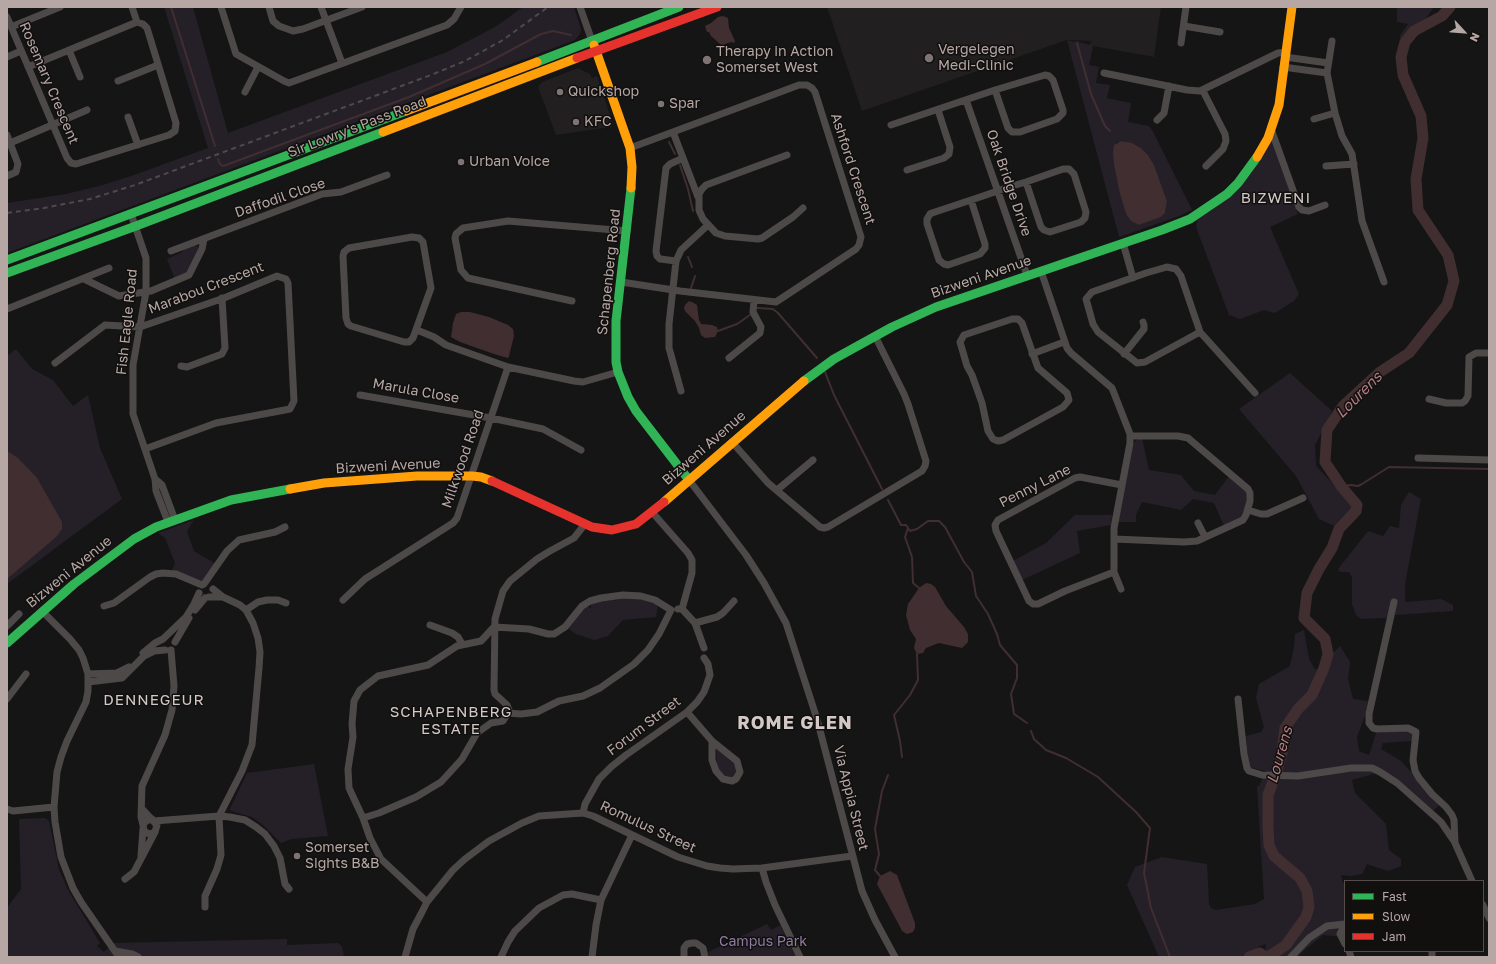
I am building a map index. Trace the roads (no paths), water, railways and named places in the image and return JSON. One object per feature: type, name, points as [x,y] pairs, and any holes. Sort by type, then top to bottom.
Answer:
[{"type":"street","points":[[12,27],[60,7]]},
{"type":"street","points":[[132,7],[137,22]]},
{"type":"street","points":[[221,7],[235,52],[258,67],[289,83],[450,23],[461,7]]},
{"type":"street","points":[[269,7],[273,21],[279,26],[293,31],[302,30],[362,7]]},
{"type":"street","points":[[321,7],[342,63]]},
{"type":"street","points":[[580,7],[592,41]]},
{"type":"street","name":"Sir Lowry's Pass Road","points":[[7,260],[679,7]]},
{"type":"street","name":"Sir Lowry's Pass Road","points":[[7,273],[136,226],[717,7]]},
{"type":"street","points":[[1181,43],[1186,7]]},
{"type":"street","name":"Bizweni Avenue","points":[[7,643],[74,584],[134,539],[172,521],[231,500],[324,484],[417,476],[472,476],[481,477],[499,483],[585,524],[612,530],[636,524],[652,512],[812,374],[824,365],[875,336],[916,315],[936,307],[1190,219],[1216,203],[1246,174],[1261,152],[1271,129],[1278,105],[1292,7]]},
{"type":"street","name":"Rosemary Crescent","points":[[7,17],[67,158],[71,163],[78,164],[138,145]]},
{"type":"street","points":[[28,67],[137,22],[143,24],[147,28],[176,123],[176,128],[172,134],[138,145],[128,117]]},
{"type":"street","points":[[1184,26],[1220,32]]},
{"type":"street","name":"Schapenberg Road","points":[[592,41],[630,148],[633,177],[615,333],[616,362],[618,372],[628,397],[636,411],[689,480]]},
{"type":"street","points":[[1332,41],[1327,73],[1334,113],[1342,136],[1350,150],[1354,164],[1362,221],[1384,282]]},
{"type":"street","points":[[69,50],[80,77]]},
{"type":"street","points":[[7,57],[22,51]]},
{"type":"street","points":[[1104,73],[1197,92],[1203,91],[1278,53],[1328,63]]},
{"type":"street","points":[[118,81],[158,65]]},
{"type":"street","points":[[245,92],[258,67]]},
{"type":"street","points":[[1283,67],[1327,73]]},
{"type":"street","points":[[891,125],[995,90],[1042,75],[1047,75],[1053,80],[1063,113],[1057,119],[1020,132],[1015,132],[1008,128],[995,90]]},
{"type":"street","name":"Ashford Crescent","points":[[620,282],[772,303],[781,300],[856,249],[860,241],[860,232],[815,92],[807,85],[799,85],[630,148]]},
{"type":"street","points":[[1157,120],[1164,113],[1169,86]]},
{"type":"street","points":[[1203,91],[1225,134],[1226,141],[1223,149],[1206,166]]},
{"type":"street","name":"Oak Bridge Drive","points":[[966,100],[1027,275]]},
{"type":"street","points":[[10,143],[87,110]]},
{"type":"street","points":[[907,170],[944,158],[949,154],[950,147],[938,110]]},
{"type":"street","points":[[1314,119],[1334,113]]},
{"type":"street","points":[[1271,129],[1299,208],[1309,211],[1326,205]]},
{"type":"street","points":[[673,132],[698,197],[701,215],[708,225],[719,235],[758,239],[762,238],[793,218],[803,208]]},
{"type":"street","points":[[7,135],[18,164],[16,172],[7,176]]},
{"type":"street","points":[[698,197],[700,191],[706,185],[787,155]]},
{"type":"street","points":[[676,261],[660,258],[657,256],[656,251],[666,168],[670,164],[683,158]]},
{"type":"street","points":[[1326,166],[1354,164]]},
{"type":"street","points":[[971,200],[985,248],[980,254],[944,264],[938,258],[927,224],[928,218],[932,213],[1063,169],[1071,170],[1074,174],[1086,212],[1085,218],[1081,222],[1052,231],[1048,232],[1044,230],[1041,227],[1026,182]]},
{"type":"street","name":"Daffodil Close","points":[[171,252],[322,194],[341,192],[387,175]]},
{"type":"street","name":"Fish Eagle Road","points":[[131,214],[146,256],[146,292],[133,365],[133,417],[155,479],[162,486],[172,521]]},
{"type":"street","points":[[572,301],[468,278],[464,275],[462,270],[456,234],[463,228],[508,221],[627,231]]},
{"type":"street","points":[[681,391],[669,348],[669,324],[676,261],[681,250],[708,225]]},
{"type":"street","points":[[417,237],[421,240],[425,247],[431,288],[417,330],[413,338],[407,343],[355,328],[348,324],[346,318],[343,256],[347,250],[354,247],[417,237]]},
{"type":"street","points":[[84,279],[119,296],[146,292],[189,275],[202,249],[204,239]]},
{"type":"street","points":[[1123,243],[1133,278]]},
{"type":"street","points":[[1200,332],[1143,363],[1135,362],[1098,332],[1093,324],[1086,299],[1092,292],[1164,268],[1170,267],[1178,271],[1200,332],[1255,393]]},
{"type":"street","points":[[7,309],[109,268]]},
{"type":"street","points":[[1041,271],[1064,342],[1071,354],[1112,388],[1130,436],[1115,522],[1114,572],[1121,589]]},
{"type":"street","name":"Marabou Crescent","points":[[140,327],[222,298],[277,276],[284,277],[287,281],[294,401],[292,407],[287,411],[216,423],[145,449]]},
{"type":"street","points":[[180,366],[187,367],[222,354],[225,348],[222,298]]},
{"type":"street","points":[[729,358],[760,333],[761,327],[753,312],[754,300]]},
{"type":"street","points":[[1016,319],[1022,323],[1032,354],[1039,370],[1067,393],[1069,397],[1068,403],[1003,440],[994,440],[988,431],[982,403],[972,375],[967,366],[960,345],[960,340],[964,335],[1016,319]]},
{"type":"street","points":[[1124,354],[1144,329],[1143,322]]},
{"type":"street","points":[[55,363],[105,325],[140,327]]},
{"type":"street","points":[[417,330],[434,337],[446,345],[508,367],[577,382],[618,372]]},
{"type":"street","points":[[732,442],[777,490],[820,526],[826,528],[923,469],[926,464],[925,458],[904,394],[875,336]]},
{"type":"street","points":[[1032,354],[1064,342]]},
{"type":"street","points":[[1429,399],[1446,403],[1462,403],[1465,401],[1468,396],[1469,357],[1476,353],[1489,353]]},
{"type":"street","name":"Milkwood Road","points":[[342,600],[365,579],[455,520],[459,514],[508,367]]},
{"type":"street","name":"Marula Close","points":[[360,395],[491,418],[543,429],[581,450]]},
{"type":"street","points":[[1114,539],[1184,542],[1197,541],[1242,520],[1248,510],[1250,497],[1248,488],[1188,438],[1178,436],[1130,436]]},
{"type":"street","points":[[1418,458],[1489,460]]},
{"type":"street","points":[[777,490],[813,460]]},
{"type":"street","name":"Penny Lane","points":[[1114,572],[1065,591],[1038,604],[1033,604],[1029,601],[995,525],[998,520],[1075,478],[1080,477],[1122,485]]},
{"type":"street","name":"Via Appia Street","points":[[689,480],[746,555],[774,600],[786,623],[817,719],[862,891],[895,957]]},
{"type":"street","points":[[1248,510],[1261,514],[1267,514],[1303,498]]},
{"type":"street","points":[[652,512],[688,552],[692,560],[692,573],[682,609]]},
{"type":"street","points":[[1198,523],[1205,538]]},
{"type":"street","points":[[363,818],[409,800],[428,791],[441,782],[462,759],[477,733],[491,723],[503,720],[509,710],[507,704],[495,694],[494,690],[494,627],[498,603],[503,591],[510,581],[550,551],[574,538],[585,524]]},
{"type":"street","points":[[141,858],[143,827],[141,817],[142,786],[165,736],[172,710],[174,686],[168,650],[161,644],[186,617],[227,551],[238,540],[274,532],[286,527]]},
{"type":"street","points":[[104,606],[114,602],[150,577],[163,572],[176,574],[240,605],[246,610],[253,623],[258,638],[260,652],[252,745],[242,771],[219,816],[221,855],[217,869],[205,896],[205,907]]},
{"type":"street","points":[[88,682],[121,675],[144,656],[154,651],[168,650],[175,647],[175,642],[194,610],[212,594],[204,588]]},
{"type":"street","points":[[204,588],[201,596],[207,598],[223,597]]},
{"type":"street","points":[[494,627],[529,629],[554,634],[565,627],[579,609],[590,601],[623,595],[641,596],[655,600],[672,610],[682,609]]},
{"type":"street","points":[[246,610],[258,602],[267,600],[278,600],[286,603]]},
{"type":"street","points":[[695,623],[717,617],[724,613],[734,601]]},
{"type":"street","points":[[1394,602],[1369,714],[1369,723],[1373,728],[1377,729],[1408,728],[1416,732],[1413,760],[1415,771],[1432,794],[1450,811],[1454,820],[1456,843]]},
{"type":"street","points":[[682,609],[695,623],[704,648]]},
{"type":"street","points":[[508,713],[530,714],[559,701],[583,696],[600,688],[634,664],[648,650],[659,634],[672,610]]},
{"type":"street","points":[[42,612],[70,639],[79,650],[88,674],[86,702],[60,757],[57,772],[54,807],[61,857],[73,888],[117,954],[132,954],[138,957]]},
{"type":"street","points":[[7,626],[19,614]]},
{"type":"street","points":[[430,625],[452,633],[458,637],[462,644]]},
{"type":"street","points":[[427,902],[381,859],[354,801],[349,788],[348,779],[352,737],[352,708],[355,697],[364,687],[378,676],[428,665],[457,646],[462,644],[475,644],[481,641],[494,627]]},
{"type":"street","points":[[121,675],[155,643],[171,637],[175,642]]},
{"type":"street","name":"Forum Street","points":[[583,813],[585,804],[599,779],[607,771],[626,755],[687,712],[697,702],[704,692],[708,682],[710,670],[704,658]]},
{"type":"street","points":[[7,699],[26,674]]},
{"type":"street","points":[[88,674],[106,677]]},
{"type":"street","points":[[1238,699],[1247,768],[1256,774],[1284,776],[1310,775],[1351,768],[1372,768],[1397,783],[1441,822],[1456,843],[1472,880]]},
{"type":"street","points":[[687,712],[712,742],[737,761],[740,772],[736,779],[732,781],[723,779],[716,772],[712,760],[712,742]]},
{"type":"street","points":[[9,812],[54,807]]},
{"type":"street","points":[[125,879],[134,872],[156,831],[157,825],[142,809]]},
{"type":"street","name":"Romulus Street","points":[[405,957],[413,929],[427,902],[452,870],[465,859],[505,832],[522,822],[539,816],[583,813],[593,816],[678,857],[708,866],[733,869],[762,868],[852,856]]},
{"type":"street","points":[[143,827],[146,820],[230,816],[245,820],[265,834],[274,846],[280,858],[285,884],[289,889]]},
{"type":"street","points":[[143,827],[147,833],[152,834],[171,820]]},
{"type":"street","points":[[592,957],[601,900],[632,835]]},
{"type":"street","points":[[762,868],[775,905],[800,957]]},
{"type":"street","points":[[501,957],[515,931],[542,905],[563,895],[572,894],[601,900]]},
{"type":"street","points":[[1484,907],[1489,919]]},
{"type":"street","points":[[1291,957],[1309,938],[1327,926],[1344,924]]},
{"type":"street","points":[[1344,926],[1340,934],[1344,942]]},
{"type":"street","points":[[684,957],[684,948],[687,944],[696,943],[703,948],[705,957]]},
{"type":"waterway","points":[[171,7],[215,146]]},
{"type":"waterway","name":"Lourens","points":[[1268,957],[1286,945],[1306,917],[1309,907],[1307,891],[1300,878],[1274,856],[1269,845],[1268,826],[1268,795],[1282,753],[1285,728],[1298,709],[1312,695],[1324,668],[1328,654],[1325,639],[1304,618],[1307,593],[1332,548],[1339,529],[1356,511],[1357,505],[1341,486],[1325,462],[1327,430],[1343,406],[1380,372],[1409,353],[1447,305],[1454,281],[1448,255],[1418,210],[1416,179],[1423,138],[1421,116],[1403,75],[1401,57],[1405,42],[1414,31],[1442,16],[1450,7]]},
{"type":"waterway","points":[[218,159],[220,164],[223,166],[409,97],[485,64],[541,34],[553,31],[571,35]]},
{"type":"waterway","points":[[1077,43],[1091,94],[1105,126],[1110,131]]},
{"type":"waterway","points":[[669,142],[675,154]]},
{"type":"waterway","points":[[680,165],[693,211]]},
{"type":"waterway","points":[[688,257],[692,267]]},
{"type":"waterway","points":[[691,288],[695,276]]},
{"type":"waterway","points":[[757,308],[773,309],[778,313],[817,358]]},
{"type":"waterway","points":[[718,331],[737,324],[750,315]]},
{"type":"waterway","points":[[825,372],[834,395],[882,489]]},
{"type":"waterway","points":[[1341,486],[1358,486],[1389,467],[1489,469]]},
{"type":"waterway","points":[[888,500],[901,525],[906,525],[910,531],[917,529],[928,521],[939,521],[945,527],[964,562],[972,572],[976,596],[988,614],[1000,645],[1017,665],[1017,678],[1011,694],[1014,714],[1027,723]]},
{"type":"waterway","points":[[908,528],[905,537],[912,557],[913,583],[919,588]]},
{"type":"waterway","points":[[902,757],[894,715],[910,695],[918,680],[917,654]]},
{"type":"waterway","points":[[1031,731],[1034,739],[1046,750],[1066,758],[1098,777],[1136,812],[1150,828],[1144,873],[1151,908],[1170,957]]},
{"type":"waterway","points":[[880,876],[875,870],[879,854],[875,829],[882,791],[888,775]]},
{"type":"waterway","name":"Lourens","points":[[1249,957],[1260,953],[1265,957]]},
{"type":"railway","points":[[7,213],[44,208],[90,199],[135,185],[431,75],[465,61],[503,40],[548,7]]},
{"type":"place","name":"Vergelegen Medi-Clinic","points":[[929,58]]},
{"type":"place","name":"Therapy in Action Somerset West","points":[[707,60]]},
{"type":"place","name":"Quickshop","points":[[560,92]]},
{"type":"place","name":"Spar","points":[[661,104]]},
{"type":"place","name":"KFC","points":[[576,122]]},
{"type":"place","name":"Urban Voice","points":[[461,162]]},
{"type":"place","name":"Somerset Sights B&B","points":[[297,856]]},
{"type":"district","name":"BIZWENI","points":[[1276,198]]},
{"type":"district","name":"DENNEGEUR","points":[[154,700]]},
{"type":"district","name":"SCHAPENBERG ESTATE","points":[[451,720]]},
{"type":"district","name":"ROME GLEN","points":[[795,723]]},
{"type":"park label","name":"Campus Park","points":[[763,942]]}]
